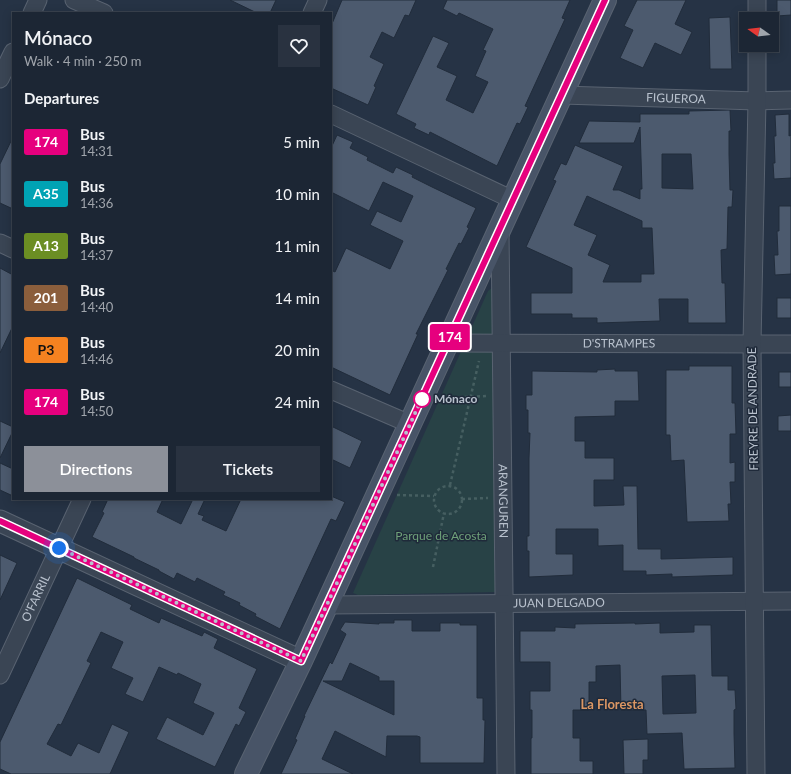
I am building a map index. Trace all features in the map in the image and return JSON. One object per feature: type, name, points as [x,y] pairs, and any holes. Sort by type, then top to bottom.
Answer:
[{"type":"main road","points":[[246,774],[327,605],[605,0]]},
{"type":"street","points":[[32,12],[38,0]]},
{"type":"street","points":[[74,0],[102,12]]},
{"type":"street","points":[[312,12],[318,0]]},
{"type":"street","points":[[757,0],[757,12]]},
{"type":"street","name":"FREYRE DE ANDRADE","points":[[756,774],[756,601],[752,344],[758,101],[757,52]]},
{"type":"street","points":[[0,79],[12,54]]},
{"type":"street","name":"FIGUEROA","points":[[562,95],[758,101],[791,100]]},
{"type":"street","points":[[332,114],[513,200]]},
{"type":"street","name":"ARANGUREN","points":[[500,228],[506,774]]},
{"type":"street","points":[[0,243],[12,249]]},
{"type":"street","name":"D'STRAMPES","points":[[447,343],[791,344]]},
{"type":"street","points":[[332,390],[410,424]]},
{"type":"street","name":"O'FARRIL","points":[[0,675],[82,500]]},
{"type":"street","points":[[0,521],[301,661]]},
{"type":"street","name":"JUAN DELGADO","points":[[327,605],[791,601]]},
{"type":"path","points":[[450,485],[479,361]]},
{"type":"path","points":[[440,398],[491,396]]},
{"type":"path","points":[[450,485],[459,490],[462,499],[461,505],[457,511],[451,514],[444,513],[437,509],[434,496],[440,488],[450,485]]},
{"type":"path","points":[[397,495],[434,496]]},
{"type":"path","points":[[462,499],[492,498]]},
{"type":"path","points":[[434,567],[444,513]]},
{"type":"green space","name":"Parque de Acosta","points":[[492,288],[495,289],[496,592],[358,595],[353,593],[488,291]]},
{"type":"building","points":[[230,0],[276,0],[270,12],[255,12]]},
{"type":"building","points":[[342,0],[416,0],[409,16],[405,15],[394,38],[382,32],[370,57],[384,64],[374,86],[376,87],[368,105],[332,88],[332,24]]},
{"type":"building","points":[[447,0],[570,0],[562,18],[565,19],[525,106],[528,107],[520,124],[517,123],[497,166],[430,132],[429,135],[414,128],[416,124],[396,114],[433,36],[449,43],[437,67],[457,76],[446,100],[473,113],[488,82],[475,76],[486,51],[483,50],[493,29],[459,13],[457,16],[443,9]]},
{"type":"building","points":[[637,0],[686,0],[675,24],[692,32],[681,55],[655,43],[643,68],[620,58],[633,30],[624,26]]},
{"type":"building","points":[[777,0],[791,0],[791,15],[779,16],[779,12],[777,12]]},
{"type":"building","points":[[730,17],[732,69],[710,69],[709,18]]},
{"type":"building","points":[[730,110],[731,131],[729,131],[729,154],[730,190],[733,190],[732,207],[728,207],[727,249],[721,250],[722,283],[725,283],[726,323],[688,323],[688,299],[659,299],[660,321],[597,323],[597,318],[572,318],[572,314],[531,314],[531,293],[572,293],[572,268],[526,247],[556,181],[553,180],[561,163],[566,165],[575,145],[623,166],[613,190],[619,190],[640,199],[640,189],[642,189],[640,127],[634,143],[579,143],[589,121],[640,122],[640,114],[689,114],[689,111]],"holes":[[[662,154],[691,154],[693,189],[662,188]],[[587,196],[642,221],[642,228],[652,228],[654,274],[641,274],[641,282],[603,282],[610,265],[588,255],[597,235],[574,225]]]},
{"type":"building","points":[[789,114],[789,136],[791,135],[791,178],[774,179],[774,136],[776,136],[775,115]]},
{"type":"building","points":[[337,135],[353,142],[350,148],[368,157],[367,160],[393,173],[396,167],[413,175],[412,177],[476,208],[467,227],[469,228],[461,244],[459,243],[446,269],[448,270],[416,334],[418,334],[390,395],[332,367],[332,270],[335,272],[346,248],[390,269],[403,241],[370,225],[377,211],[401,222],[413,196],[383,182],[369,211],[332,192],[332,146]]},
{"type":"building","points":[[12,139],[12,209],[0,203],[0,164]]},
{"type":"building","points":[[779,206],[791,206],[791,274],[775,275],[774,255],[778,255],[777,231],[779,231]]},
{"type":"building","points":[[0,268],[12,274],[12,328],[0,353]]},
{"type":"building","points":[[777,298],[791,298],[791,318],[777,318]]},
{"type":"building","points":[[689,366],[732,366],[732,403],[735,403],[736,434],[730,434],[730,463],[735,462],[735,482],[730,482],[731,504],[728,504],[729,521],[687,522],[684,460],[671,461],[670,435],[666,435],[666,370],[689,370]]},
{"type":"building","points":[[615,369],[615,371],[638,371],[639,401],[615,401],[615,416],[575,417],[575,441],[585,441],[585,458],[614,458],[614,480],[594,480],[594,506],[624,505],[623,486],[637,486],[638,549],[661,549],[661,559],[733,557],[733,575],[672,577],[672,574],[646,575],[646,571],[623,571],[623,545],[598,546],[598,529],[556,529],[556,554],[573,554],[573,575],[529,577],[529,551],[527,551],[527,536],[529,536],[530,433],[528,433],[528,410],[526,410],[526,395],[532,395],[532,371],[597,372],[597,370]]},
{"type":"building","points":[[779,372],[791,372],[791,387],[779,387]]},
{"type":"building","points":[[791,415],[791,431],[778,431],[778,416]]},
{"type":"building","points":[[0,421],[12,427],[12,433],[0,458]]},
{"type":"building","points":[[332,426],[362,441],[350,468],[332,459]]},
{"type":"building","points":[[0,463],[12,469],[12,496],[0,490]]},
{"type":"building","points":[[332,496],[345,502],[336,521],[331,519],[280,629],[255,616],[256,614],[239,605],[240,603],[223,595],[225,592],[197,578],[195,582],[177,573],[174,579],[134,557],[92,537],[104,513],[102,512],[108,500],[163,500],[157,512],[181,524],[193,500],[205,500],[198,514],[204,516],[202,520],[226,531],[241,500],[332,500]]},
{"type":"building","points":[[0,555],[17,563],[0,600]]},
{"type":"building","points":[[77,578],[132,605],[130,609],[159,623],[161,618],[202,636],[204,632],[218,639],[214,648],[257,669],[239,708],[246,712],[239,726],[236,724],[215,767],[156,739],[167,717],[203,735],[214,713],[193,703],[201,684],[178,673],[177,675],[159,667],[143,702],[125,694],[133,678],[111,668],[123,642],[101,632],[87,661],[91,663],[61,725],[58,724],[47,744],[71,756],[78,743],[99,753],[112,724],[129,732],[110,774],[11,774],[0,769],[0,742]]},
{"type":"building","points":[[394,620],[412,620],[412,631],[440,631],[440,623],[477,625],[477,698],[483,698],[483,720],[485,720],[484,763],[420,763],[420,737],[417,736],[387,736],[386,757],[335,731],[322,759],[353,774],[281,774],[297,740],[295,739],[304,716],[330,662],[332,664],[346,634],[340,630],[345,622],[379,624],[394,623]],"holes":[[[350,663],[379,677],[379,681],[394,681],[394,715],[323,681],[342,681]]]},
{"type":"building","points":[[660,623],[660,633],[694,632],[694,625],[711,625],[712,676],[728,676],[728,690],[735,690],[735,768],[684,769],[682,733],[647,734],[646,710],[621,710],[620,665],[596,666],[596,682],[589,682],[589,710],[573,710],[573,738],[580,738],[580,761],[593,761],[593,774],[531,774],[532,710],[530,710],[530,691],[550,691],[550,662],[520,662],[520,631],[555,631],[555,627],[575,628],[575,624]],"holes":[[[695,675],[696,713],[663,714],[662,676]]]},
{"type":"building","points":[[648,739],[648,760],[643,760],[643,774],[624,774],[623,740]]},
{"type":"bus line","name":"174","points":[[0,521],[301,661],[605,0]]},
{"type":"place","name":"Mónaco","points":[[422,399]]},
{"type":"district","name":"La Floresta","points":[[612,704]]},
{"type":"route","points":[[59,548],[301,661],[423,396],[422,399]]}]
